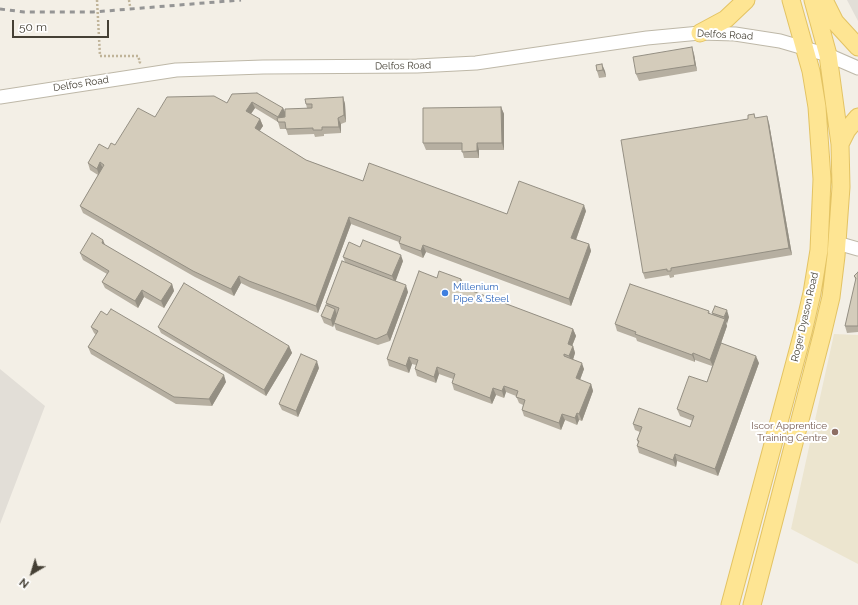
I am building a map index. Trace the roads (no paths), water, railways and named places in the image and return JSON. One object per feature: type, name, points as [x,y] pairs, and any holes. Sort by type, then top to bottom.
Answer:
[{"type":"main road","points":[[700,33],[726,19],[746,0]]},
{"type":"main road","name":"Roger Dyason Road","points":[[730,605],[803,332],[812,293],[819,250],[822,179],[814,87],[805,48],[791,0]]},
{"type":"main road","name":"Roger Dyason Road","points":[[752,605],[831,297],[837,243],[840,187],[840,144],[828,55],[813,0]]},
{"type":"main road","points":[[824,0],[835,22],[858,47]]},
{"type":"main road","points":[[840,144],[847,130],[858,117]]},
{"type":"street","name":"Delfos Road","points":[[0,97],[169,71],[202,68],[416,66],[476,63],[647,38],[700,33],[750,36],[805,48],[828,55],[858,68]]},
{"type":"street","points":[[837,243],[858,249]]},
{"type":"railway","points":[[0,9],[24,12],[93,12],[241,0]]},
{"type":"place","name":"Millenium Pipe & Steel","points":[[445,293]]},
{"type":"place","name":"Iscor Apprentice Training Centre","points":[[835,432]]}]
